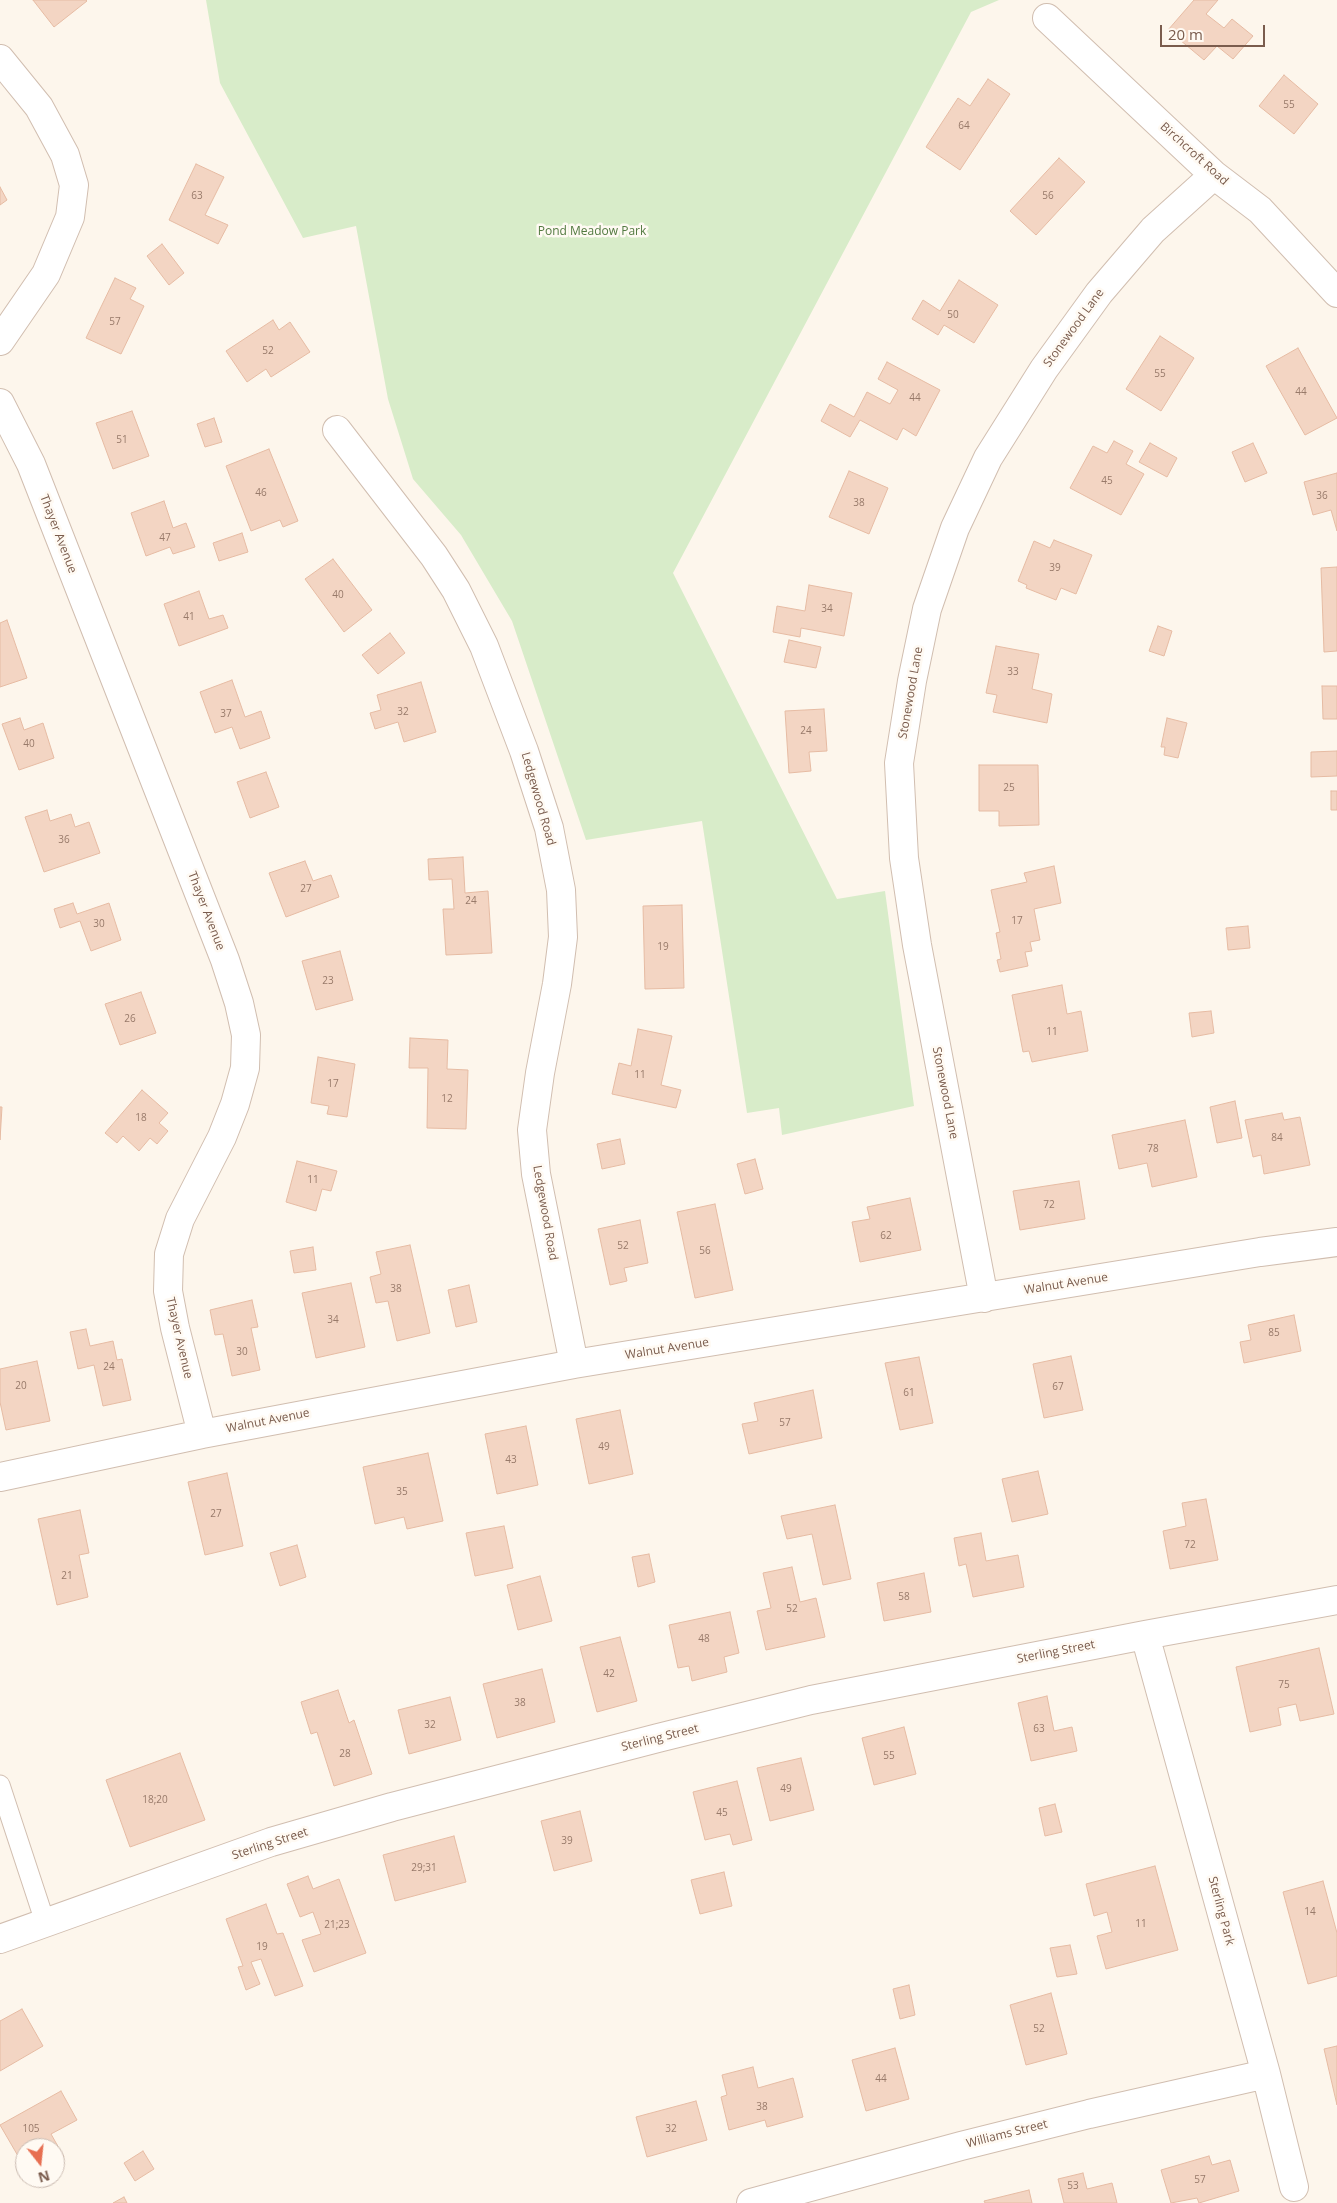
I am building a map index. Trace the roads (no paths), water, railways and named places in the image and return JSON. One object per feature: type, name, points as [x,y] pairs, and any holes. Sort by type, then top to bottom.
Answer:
[{"type":"street","name":"Birchcroft Road","points":[[1047,18],[1214,175],[1260,210],[1337,293]]},
{"type":"street","points":[[0,59],[39,108],[65,155],[74,185],[70,217],[46,274],[0,341]]},
{"type":"street","name":"Stonewood Lane","points":[[984,1298],[917,945],[904,858],[899,763],[912,680],[928,609],[952,537],[988,458],[1044,369],[1099,293],[1153,230],[1214,175]]},
{"type":"street","name":"Thayer Avenue","points":[[0,403],[31,464],[225,960],[239,1003],[246,1035],[245,1068],[235,1104],[222,1137],[180,1218],[169,1254],[168,1291],[174,1328],[202,1434]]},
{"type":"street","name":"Ledgewood Road","points":[[337,430],[434,556],[456,590],[484,646],[524,751],[549,828],[561,890],[563,938],[532,1130],[536,1174],[574,1364]]},
{"type":"street","name":"Walnut Avenue","points":[[0,1477],[202,1434],[574,1364],[1251,1254],[1337,1242]]},
{"type":"street","name":"Sterling Street","points":[[0,1938],[271,1842],[392,1807],[621,1748],[811,1700],[1337,1600]]},
{"type":"street","name":"Sterling Park","points":[[1145,1635],[1266,2074],[1294,2187]]},
{"type":"street","name":"Williams Street","points":[[750,2203],[979,2141],[1266,2074]]},
{"type":"lane","points":[[0,1785],[45,1922]]},
{"type":"park label","name":"Pond Meadow Park","points":[[592,232]]}]
